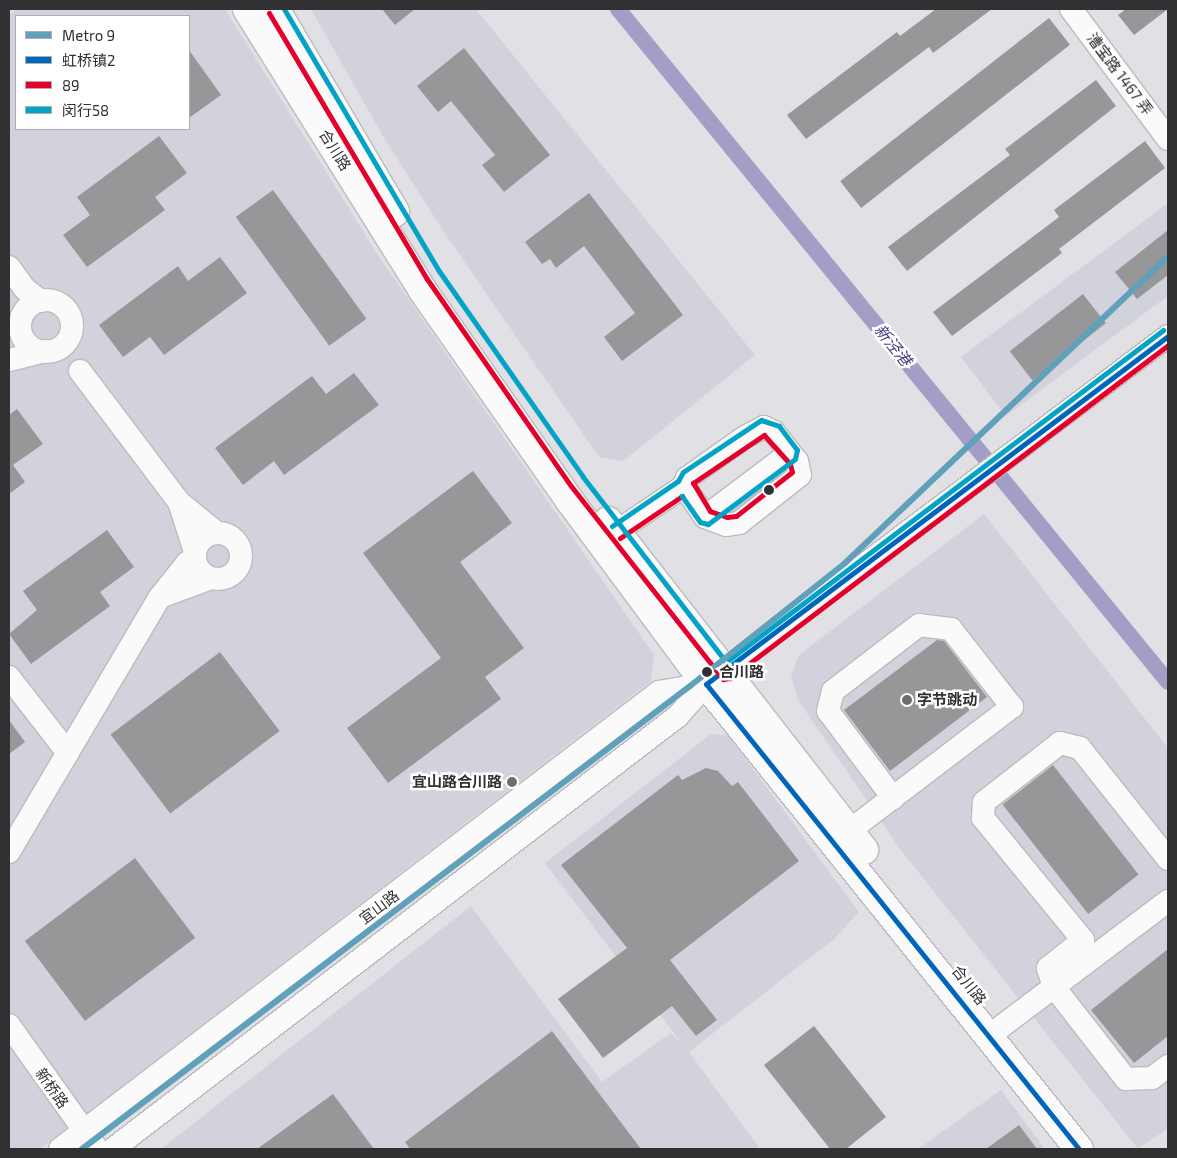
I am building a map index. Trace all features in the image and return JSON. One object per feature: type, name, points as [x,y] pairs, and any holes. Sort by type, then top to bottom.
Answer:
[{"type":"main road","name":"合川路","points":[[247,9],[423,291],[570,501],[715,678],[1084,1143]]},
{"type":"main road","name":"合川路","points":[[275,9],[433,275],[616,532],[715,678],[849,832],[1002,1026],[1084,1143]]},
{"type":"street","name":"漕宝路 1467 弄","points":[[1071,9],[1168,139]]},
{"type":"street","points":[[9,266],[25,288],[41,301],[65,308],[72,324],[69,337],[61,346],[9,360]]},
{"type":"street","points":[[9,284],[17,327],[30,346],[48,351],[80,371]]},
{"type":"street","points":[[17,327],[41,301]]},
{"type":"street","name":"宜山路","points":[[113,1149],[678,716],[715,678],[1168,336]]},
{"type":"street","points":[[69,337],[80,371],[179,502],[217,533],[236,542],[241,556],[231,576],[211,578],[160,597]]},
{"type":"street","points":[[616,532],[684,486],[687,478],[764,427],[774,432],[790,453],[705,517],[684,486]]},
{"type":"street","points":[[179,502],[202,573],[211,578]]},
{"type":"street","points":[[9,852],[160,597],[195,555],[203,538],[217,533]]},
{"type":"street","points":[[849,832],[1012,707],[951,629],[919,625],[833,690],[828,711],[893,798]]},
{"type":"street","points":[[9,677],[68,753]]},
{"type":"street","name":"宜山路","points":[[60,1149],[659,692],[715,678]]},
{"type":"street","points":[[1168,859],[1080,748],[1060,744],[984,802],[983,818],[1083,940],[1048,968],[1054,987],[1126,1079],[1152,1078],[1168,1066]]},
{"type":"street","points":[[1002,1026],[1168,901]]},
{"type":"street","name":"新桥路","points":[[9,1025],[83,1131],[98,1149]]},
{"type":"shaded area","points":[[17,9],[225,9],[376,252],[654,655],[651,681],[40,1149],[9,1149],[9,15]]},
{"type":"shaded area","points":[[311,9],[476,9],[755,355],[623,461],[599,457],[444,232],[384,138]]},
{"type":"shaded area","points":[[1168,203],[1168,296],[1006,416],[961,357]]},
{"type":"shaded area","points":[[984,514],[1168,748],[1168,1128],[1138,1149],[900,849],[798,700],[791,676],[799,655]]},
{"type":"shaded area","points":[[711,734],[728,735],[859,912],[834,939],[689,1052],[760,1149],[161,1149],[471,906],[602,1082],[671,1033],[683,1045],[545,863]]},
{"type":"shaded area","points":[[1001,1090],[1045,1149],[918,1149]]},
{"type":"building","points":[[382,9],[415,9],[395,25]]},
{"type":"building","points":[[936,9],[992,9],[933,53],[929,47],[806,139],[787,115],[897,32],[900,36]]},
{"type":"building","points":[[1126,9],[1168,9],[1134,35],[1118,15]]},
{"type":"building","points":[[1049,18],[1070,45],[861,208],[840,181]]},
{"type":"building","points":[[464,48],[550,155],[504,192],[482,165],[495,155],[451,101],[438,112],[417,86]]},
{"type":"building","points":[[190,51],[221,95],[190,117]]},
{"type":"building","points":[[1096,80],[1116,106],[907,271],[888,247],[1010,155],[1005,149]]},
{"type":"building","points":[[159,136],[187,173],[155,197],[165,210],[87,267],[63,235],[90,215],[77,197]]},
{"type":"building","points":[[1145,141],[1165,168],[1059,249],[1062,253],[952,336],[933,312],[1059,217],[1054,210]]},
{"type":"building","points":[[273,190],[366,319],[329,346],[236,217]]},
{"type":"building","points":[[589,193],[683,315],[622,361],[604,337],[635,313],[584,246],[556,268],[550,259],[542,264],[525,242]]},
{"type":"building","points":[[1168,230],[1168,275],[1137,299],[1115,272]]},
{"type":"building","points":[[220,257],[247,293],[164,355],[150,337],[123,357],[99,325],[178,266],[188,281]]},
{"type":"building","points":[[1083,294],[1106,323],[1032,380],[1010,351]]},
{"type":"building","points":[[354,373],[379,405],[284,475],[274,461],[243,485],[215,448],[312,376],[326,394]]},
{"type":"building","points":[[17,409],[43,444],[13,465],[25,482],[9,494],[9,415]]},
{"type":"building","points":[[473,471],[512,523],[460,562],[524,648],[485,677],[501,699],[388,783],[347,728],[441,658],[363,553]]},
{"type":"building","points":[[107,530],[134,567],[100,592],[110,606],[31,664],[9,634],[37,610],[23,591]]},
{"type":"building","points":[[937,640],[944,641],[987,697],[890,771],[844,710]]},
{"type":"building","points":[[220,652],[280,731],[170,814],[111,734]]},
{"type":"building","points":[[9,720],[25,742],[9,754]]},
{"type":"building","points":[[1053,765],[1139,875],[1088,914],[1003,804]]},
{"type":"building","points":[[706,768],[718,771],[732,786],[738,782],[799,861],[670,960],[717,1020],[696,1036],[672,1006],[603,1058],[558,999],[627,948],[561,865],[678,775],[682,780]]},
{"type":"building","points":[[135,858],[195,938],[85,1021],[25,941]]},
{"type":"building","points":[[1168,949],[1168,1036],[1134,1063],[1091,1010]]},
{"type":"building","points":[[814,1026],[886,1117],[846,1149],[830,1149],[764,1065]]},
{"type":"building","points":[[552,1031],[641,1149],[410,1149],[405,1142]]},
{"type":"building","points":[[333,1094],[374,1149],[257,1149]]},
{"type":"building","points":[[1019,1125],[1037,1149],[986,1149]]},
{"type":"waterway","name":"新泾港","points":[[618,9],[1168,682]]},
{"type":"metro line","name":"9","points":[[82,1149],[690,686],[845,563],[1168,256]]},
{"type":"transit line","name":"闵行58","points":[[284,9],[439,271],[583,477],[726,662],[1163,330]]},
{"type":"transit line","name":"89","points":[[269,13],[427,279],[571,486],[723,679],[730,678],[1168,345]]},
{"type":"transit line","name":"虹桥镇2","points":[[1079,1149],[706,684],[1168,336]]},
{"type":"transit line","name":"闵行58","points":[[612,526],[678,481],[683,472],[761,420],[779,426],[797,450],[795,459],[708,524],[700,522],[682,496]]},
{"type":"transit line","name":"89","points":[[764,435],[790,464],[792,472],[736,516],[727,517],[710,511],[693,483],[764,435]]},
{"type":"transit line","name":"89","points":[[620,538],[682,496]]},
{"type":"place","name":"合川路","points":[[707,672]]},
{"type":"place","name":"字节跳动","points":[[907,700]]},
{"type":"place","name":"宜山路合川路","points":[[512,782]]}]
